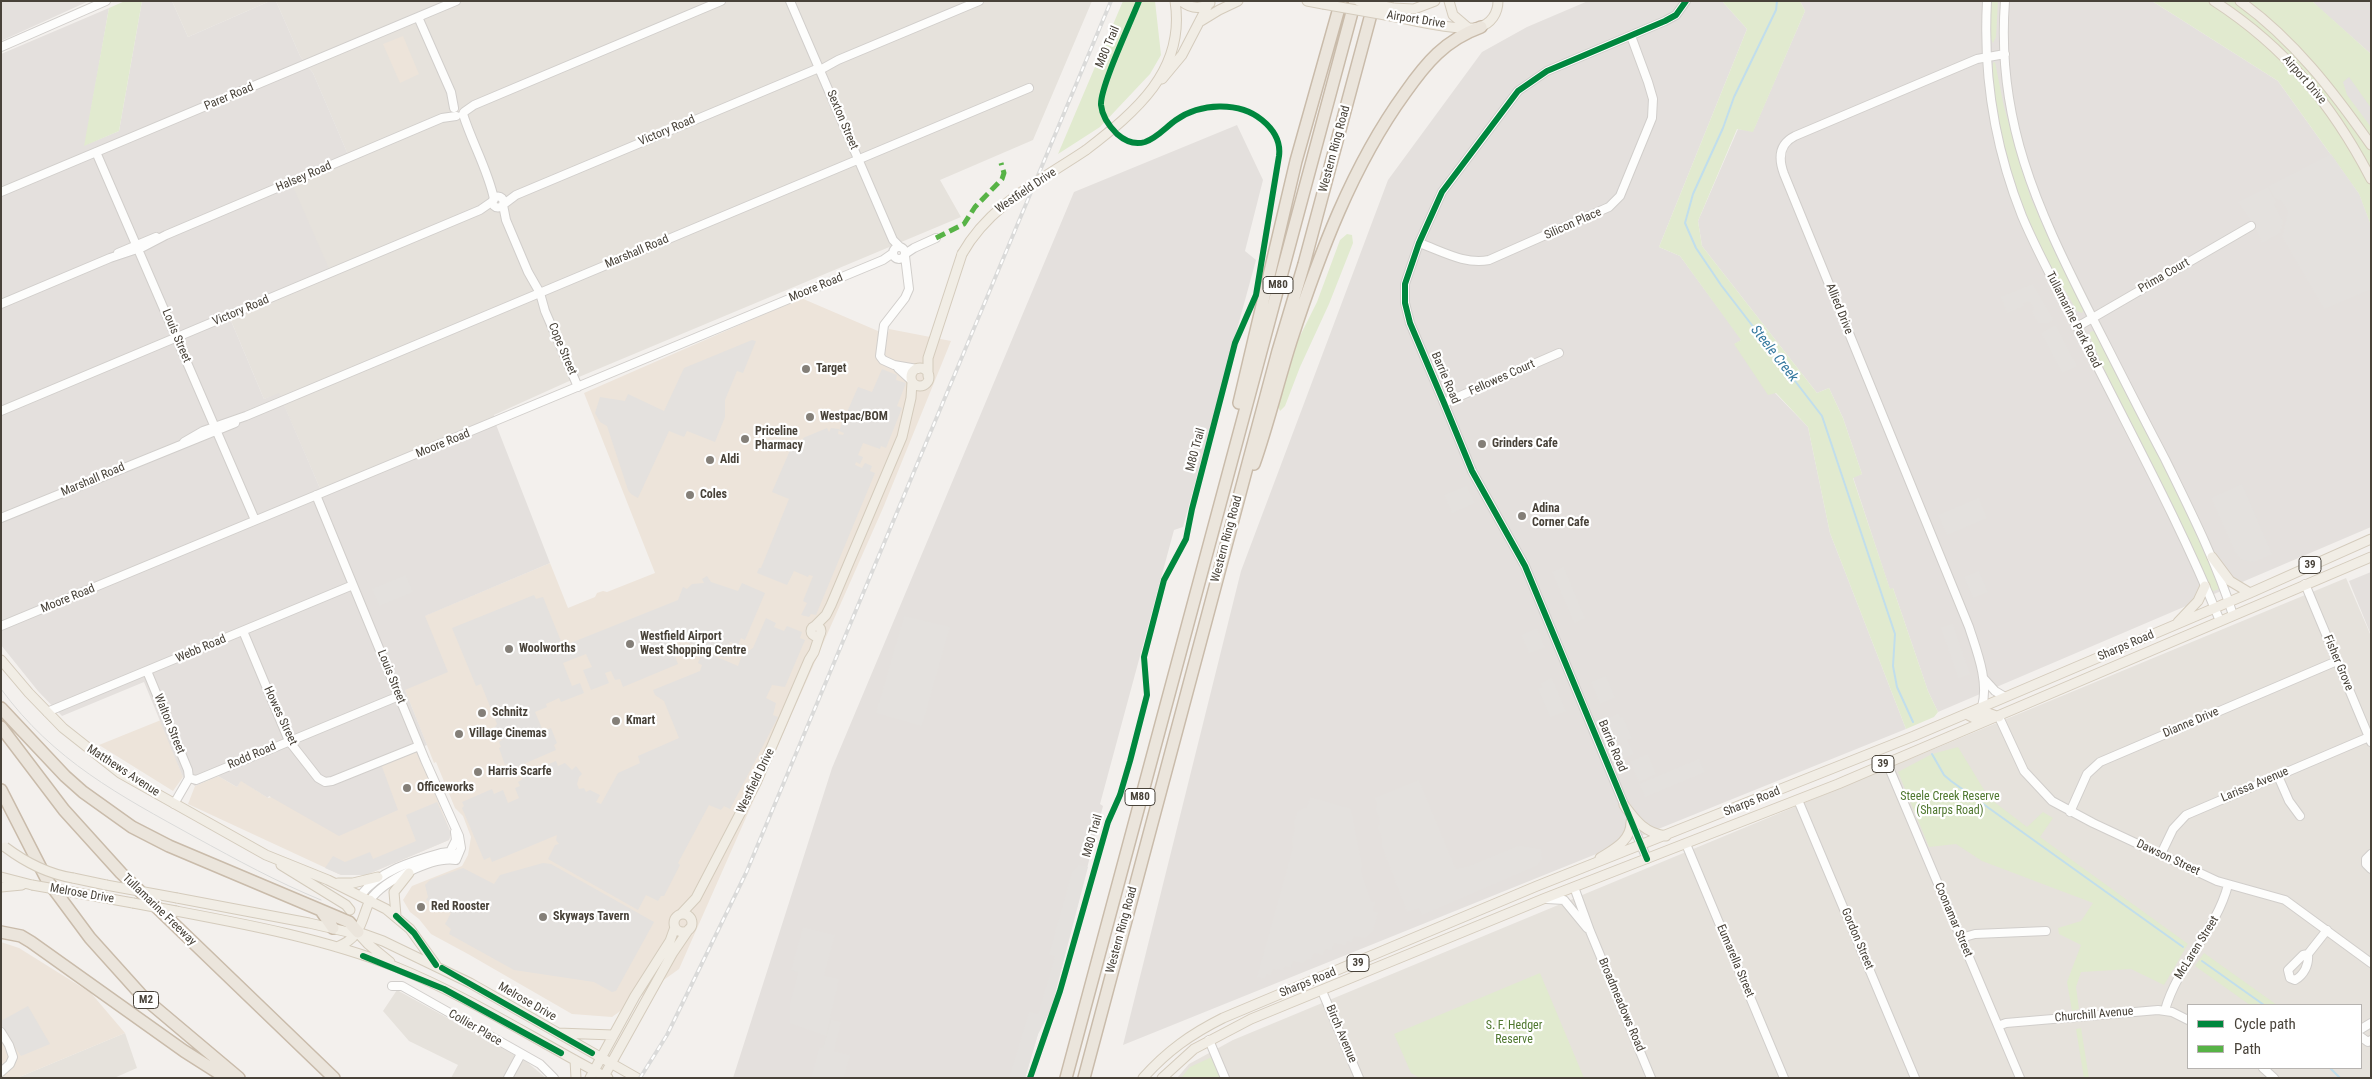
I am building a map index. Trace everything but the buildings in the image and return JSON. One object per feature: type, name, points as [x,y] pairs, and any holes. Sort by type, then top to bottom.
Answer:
[{"type":"highway","points":[[1215,517],[1278,233],[1310,107],[1341,1]]},
{"type":"highway","name":"Western Ring Road","points":[[1066,1078],[1355,1]]},
{"type":"highway","name":"Western Ring Road","points":[[1084,1078],[1221,563],[1374,1]]},
{"type":"highway","points":[[1221,563],[1267,428],[1300,314],[1341,207],[1387,118],[1431,58],[1457,37],[1481,27]]},
{"type":"highway","points":[[1,708],[65,776],[83,792],[132,828],[185,853],[321,910],[335,923],[350,924],[358,932]]},
{"type":"highway","name":"Tullamarine Freeway","points":[[1,727],[64,810],[121,873],[334,1078]]},
{"type":"highway","name":"M2","points":[[1,790],[47,880],[90,938],[144,998],[239,1078]]},
{"type":"highway","points":[[335,923],[350,910]]},
{"type":"highway","points":[[1,932],[11,933],[31,942],[184,1051],[217,1072],[233,1078]]},
{"type":"main road","name":"Westfield Drive","points":[[1156,84],[1176,40],[1175,1]]},
{"type":"main road","points":[[1181,1],[1194,8],[1212,3]]},
{"type":"main road","points":[[1199,23],[1218,10],[1238,1]]},
{"type":"main road","name":"Airport Drive","points":[[1307,1],[1392,12],[1467,27],[1481,27]]},
{"type":"main road","name":"Airport Drive","points":[[1359,1],[1392,12],[1414,9],[1435,1]]},
{"type":"main road","points":[[1449,1],[1456,18],[1467,27]]},
{"type":"main road","name":"Airport Drive","points":[[2214,1],[2251,26],[2307,80],[2341,128],[2371,178]]},
{"type":"main road","name":"Airport Drive","points":[[2240,1],[2278,31],[2299,52],[2371,145]]},
{"type":"main road","points":[[1481,27],[1494,16],[1498,2]]},
{"type":"main road","name":"Westfield Drive","points":[[927,380],[928,358],[954,273],[962,254],[981,226],[1004,203],[1086,150],[1125,118],[1176,63],[1212,3]]},
{"type":"main road","name":"Westfield Drive","points":[[917,368],[928,358]]},
{"type":"main road","points":[[917,368],[924,370],[927,380],[918,386],[912,381],[912,373],[917,368]]},
{"type":"main road","points":[[911,398],[927,380]]},
{"type":"main road","name":"Westfield Drive","points":[[681,914],[696,898],[756,783],[814,652],[816,630],[828,618],[831,605],[902,437],[911,398],[912,381]]},
{"type":"main road","name":"Sharps Road","points":[[1143,1078],[1159,1060],[1181,1041],[1202,1028],[1537,886],[1642,846],[1966,714],[2250,593],[2371,539]]},
{"type":"main road","points":[[2212,557],[2230,581],[2250,593]]},
{"type":"main road","name":"Sharps Road","points":[[1162,1078],[1187,1055],[1210,1040],[1251,1019],[1543,899],[1838,784],[2371,557]]},
{"type":"main road","points":[[2174,625],[2198,601],[2205,586]]},
{"type":"main road","name":"Matthews Avenue","points":[[1,660],[28,693],[81,744],[101,759],[174,804],[266,855],[346,905],[350,910]]},
{"type":"main road","points":[[1966,714],[1974,718],[1988,712],[1999,717]]},
{"type":"main road","points":[[1831,770],[1838,784]]},
{"type":"main road","points":[[1624,805],[1645,829],[1652,834],[1666,836]]},
{"type":"main road","points":[[1578,871],[1616,848],[1631,832],[1631,822]]},
{"type":"main road","name":"Melrose Drive","points":[[3,845],[38,867],[60,876],[177,898],[335,923]]},
{"type":"main road","name":"Matthews Avenue","points":[[266,855],[336,883],[396,916],[414,933],[436,965]]},
{"type":"main road","points":[[396,916],[394,892],[409,873]]},
{"type":"main road","name":"Melrose Drive","points":[[1,877],[32,885],[273,930],[337,947],[396,967],[444,989],[575,1060],[592,1074],[605,1077]]},
{"type":"main road","points":[[336,883],[353,883],[378,878]]},
{"type":"main road","points":[[1537,886],[1568,884],[1574,887]]},
{"type":"main road","points":[[1,887],[32,885]]},
{"type":"main road","points":[[350,910],[360,896]]},
{"type":"main road","name":"Westfield Drive","points":[[605,1077],[672,954],[690,927],[696,898]]},
{"type":"main road","points":[[350,910],[370,900]]},
{"type":"main road","points":[[337,947],[350,941],[358,932],[370,900]]},
{"type":"main road","points":[[350,910],[358,932],[368,944],[396,967]]},
{"type":"main road","points":[[592,1074],[612,1035],[670,941],[676,918],[681,914],[689,917],[690,927],[681,932],[675,927]]},
{"type":"main road","points":[[324,943],[331,937],[335,923]]},
{"type":"main road","name":"Melrose Drive","points":[[358,932],[407,951],[436,965],[636,1078]]},
{"type":"main road","points":[[558,1033],[612,1035]]},
{"type":"main road","points":[[575,1060],[576,1078]]},
{"type":"street","points":[[1,47],[106,1]]},
{"type":"street","name":"Parer Road","points":[[1,192],[456,1]]},
{"type":"street","name":"Halsey Road","points":[[1,304],[721,1]]},
{"type":"street","name":"Sexton Street","points":[[790,1],[899,253]]},
{"type":"street","name":"Victory Road","points":[[1,411],[979,1]]},
{"type":"street","name":"Barrie Road","points":[[1647,859],[1524,566],[1472,471],[1410,323],[1405,303],[1405,284],[1419,243],[1442,192],[1518,91],[1546,71],[1676,15],[1686,1]]},
{"type":"street","name":"Tullamarine Park Road","points":[[1986,1],[1988,80],[1996,130],[2015,196],[2030,234],[2181,532],[2220,621]]},
{"type":"street","name":"Tullamarine Park Road","points":[[2005,1],[2005,54],[2014,125],[2029,180],[2051,236],[2193,516],[2212,557],[2233,615]]},
{"type":"street","name":"Cope Street","points":[[418,17],[578,387]]},
{"type":"street","name":"Silicon Place","points":[[1419,243],[1466,261],[1477,263],[1489,260],[1609,207],[1620,196],[1652,118],[1653,99],[1630,36]]},
{"type":"street","name":"Allied Drive","points":[[1982,707],[1985,695],[1984,680],[1967,621],[1795,201],[1780,158],[1784,145],[1795,136],[1986,56],[2005,54]]},
{"type":"street","name":"Marshall Road","points":[[1,518],[1029,88]]},
{"type":"street","name":"Louis Street","points":[[96,152],[255,520]]},
{"type":"street","name":"Prima Court","points":[[2078,327],[2251,226]]},
{"type":"street","points":[[912,381],[894,365],[881,358],[882,333],[886,322],[908,292],[908,274],[899,253],[936,238]]},
{"type":"street","name":"Moore Road","points":[[1,626],[899,253]]},
{"type":"street","name":"Fellowes Court","points":[[1444,403],[1559,353]]},
{"type":"street","points":[[894,365],[917,368]]},
{"type":"street","name":"Louis Street","points":[[316,496],[461,843],[453,856]]},
{"type":"street","name":"Fisher Grove","points":[[2305,584],[2370,739]]},
{"type":"street","name":"Webb Road","points":[[48,712],[354,585]]},
{"type":"street","name":"Howes Street","points":[[243,632],[289,741],[318,778],[325,782],[332,781],[419,746]]},
{"type":"street","name":"Dianne Drive","points":[[2070,812],[2088,774],[2100,762],[2337,661]]},
{"type":"street","name":"Walton Street","points":[[147,671],[188,770],[189,778]]},
{"type":"street","points":[[1984,680],[1995,691],[2005,697]]},
{"type":"street","name":"Rodd Road","points":[[189,778],[196,780],[399,696]]},
{"type":"street","name":"Dawson Street","points":[[1999,717],[2024,771],[2042,793],[2070,812],[2228,885],[2285,900],[2371,963]]},
{"type":"street","name":"Larissa Avenue","points":[[2161,854],[2173,829],[2186,815],[2370,739]]},
{"type":"street","name":"Coonamar Street","points":[[1887,763],[2020,1078]]},
{"type":"street","points":[[2278,776],[2289,801],[2300,816]]},
{"type":"street","points":[[174,804],[189,778]]},
{"type":"street","name":"Gordon Street","points":[[1798,800],[1915,1078]]},
{"type":"street","name":"Eumarella Street","points":[[1686,844],[1784,1078]]},
{"type":"street","points":[[2371,854],[2366,859],[2366,864],[2371,868]]},
{"type":"street","points":[[370,900],[385,885],[409,873],[453,856]]},
{"type":"street","points":[[360,896],[378,878],[425,858],[453,856]]},
{"type":"street","name":"McLaren Street","points":[[2165,1010],[2172,989],[2220,911],[2228,885]]},
{"type":"street","name":"Broadmeadows Road","points":[[1574,887],[1590,932],[1651,1078]]},
{"type":"street","name":"Broadmeadows Road","points":[[1543,899],[1564,900],[1590,932]]},
{"type":"street","points":[[2308,954],[2327,930]]},
{"type":"street","points":[[1961,938],[1975,934],[2046,931]]},
{"type":"street","name":"Collier Place","points":[[392,986],[402,986],[540,1064],[554,1078]]},
{"type":"street","name":"Birch Avenue","points":[[1322,991],[1359,1078]]},
{"type":"street","name":"Churchill Avenue","points":[[1998,1026],[2006,1023],[2165,1010],[2187,1020]]},
{"type":"street","points":[[1,1032],[10,1045],[13,1057],[10,1064],[1,1072]]},
{"type":"street","points":[[1210,1040],[1225,1078]]},
{"type":"street","points":[[508,1078],[521,1054]]},
{"type":"street","points":[[2264,1069],[2274,1078]]},
{"type":"shaded area","points":[[1,1],[89,1],[1,41]]},
{"type":"shaded area","points":[[142,1],[172,1],[188,37],[270,1],[276,1],[300,56],[313,73],[349,157],[291,182],[331,273],[229,316],[264,399],[279,393],[322,493],[495,422],[550,563],[425,616],[448,672],[405,690],[427,745],[381,764],[398,810],[339,836],[269,796],[268,798],[241,781],[237,787],[218,776],[195,786],[183,777],[144,682],[62,716],[38,691],[1,645],[1,54],[109,8],[85,145],[119,131]]},
{"type":"shaded area","points":[[172,1],[270,1],[188,37]]},
{"type":"shaded area","points":[[276,1],[1092,1],[1033,140],[940,180],[961,217],[567,382],[494,415],[495,422],[322,493],[279,394],[264,399],[229,316],[291,182],[349,157],[313,73],[300,56]]},
{"type":"shaded area","points":[[1588,1],[1722,1],[1747,29],[1659,247],[1680,256],[1742,340],[1735,344],[1775,393],[1808,427],[1830,533],[1906,729],[1123,1045],[1241,571],[1388,180],[1482,52],[1527,27]]},
{"type":"shaded area","points":[[1800,1],[2152,1],[2278,81],[2359,194],[2371,226],[2371,527],[1938,712],[1928,691],[1893,588],[1890,590],[1853,477],[1862,474],[1843,418],[1829,388],[1817,393],[1702,246],[1698,221],[1738,129],[1753,131],[1805,11]]},
{"type":"shaded area","points":[[2312,1],[2371,1],[2371,54],[2320,9]]},
{"type":"shaded area","points":[[403,36],[419,74],[400,83],[383,44]]},
{"type":"shaded area","points":[[2349,77],[2371,108],[2371,127],[2347,95],[2343,82]]},
{"type":"shaded area","points":[[1237,125],[1263,180],[1245,251],[1256,260],[1183,527],[1174,530],[1100,804],[1103,806],[1051,1009],[1038,1034],[1025,1078],[733,1078],[832,768],[1074,192]]},
{"type":"shaded area","points":[[2331,154],[2359,194],[2371,226],[2371,289],[2324,309],[2282,237],[2288,212],[2282,201],[2275,198],[2269,186]]},
{"type":"shaded area","points":[[2268,187],[2283,221],[2280,233],[2262,243],[2255,228],[2238,202]]},
{"type":"shaded area","points":[[2033,284],[2054,320],[2049,323],[2038,323],[2031,311],[2034,309],[2029,301],[2023,303],[2024,306],[2007,313],[2001,297]]},
{"type":"shaded area","name":"Westfield Airport West Shopping Centre","points":[[801,298],[878,331],[888,333],[889,329],[951,341],[883,508],[679,969],[612,1017],[572,1014],[431,934],[419,919],[410,912],[403,900],[412,886],[462,866],[468,855],[471,837],[463,816],[455,808],[436,762],[434,763],[405,690],[424,616],[550,563],[568,608],[595,597],[597,593],[607,592],[655,573],[584,393]]},
{"type":"shaded area","points":[[2056,325],[2077,366],[2062,373],[2041,333]]},
{"type":"shaded area","points":[[752,340],[756,341],[743,373],[737,371],[725,400],[725,417],[715,442],[687,431],[684,437],[669,431],[638,498],[631,494],[607,426],[600,422],[595,413],[600,397],[625,401],[628,394],[664,411],[684,368]]},
{"type":"shaded area","points":[[882,369],[897,375],[896,380],[906,383],[897,406],[902,408],[886,448],[881,446],[880,449],[863,443],[858,455],[863,457],[860,464],[856,462],[855,465],[862,468],[865,463],[872,466],[870,471],[875,473],[816,615],[811,614],[809,617],[801,615],[807,603],[803,601],[813,576],[809,575],[808,577],[794,571],[787,585],[757,573],[759,568],[761,568],[789,499],[772,492],[791,448],[796,450],[798,446],[804,443],[803,438],[827,428],[829,432],[831,428],[839,429],[838,434],[843,435],[844,433],[839,431],[842,423],[847,425],[849,421],[844,419],[858,387],[872,392]]},
{"type":"shaded area","points":[[2242,484],[2272,554],[2254,562],[2240,559],[2235,552],[2211,498]]},
{"type":"shaded area","points":[[1467,486],[1475,503],[1452,513],[1444,495]]},
{"type":"shaded area","points":[[1979,498],[1987,518],[1947,535],[1938,515]]},
{"type":"shaded area","points":[[1564,567],[1585,618],[1574,623],[1552,572]]},
{"type":"shaded area","points":[[1979,571],[1988,592],[1973,598],[1964,577]]},
{"type":"shaded area","points":[[2371,572],[2371,635],[2349,581]]},
{"type":"shaded area","points":[[406,575],[413,592],[379,606],[372,589]]},
{"type":"shaded area","points":[[707,576],[711,582],[738,591],[742,583],[765,593],[745,640],[741,638],[738,645],[730,642],[724,658],[680,639],[679,633],[667,638],[678,664],[623,687],[620,679],[615,680],[611,671],[605,673],[609,683],[591,690],[583,670],[592,667],[586,654],[563,663],[572,686],[580,683],[584,693],[561,702],[559,698],[546,704],[547,707],[535,712],[543,731],[551,728],[557,743],[554,745],[556,750],[512,769],[509,763],[505,765],[499,748],[501,747],[499,742],[502,740],[493,730],[497,724],[481,684],[476,686],[452,628],[534,595],[536,599],[543,597],[563,646],[678,600],[683,587],[687,589],[692,584],[704,583],[702,579]]},
{"type":"shaded area","points":[[2346,578],[2371,636],[2371,1078],[1177,1078],[1189,1064],[1233,1040]]},
{"type":"shaded area","points":[[904,616],[950,627],[922,726],[876,713]]},
{"type":"shaded area","points":[[766,618],[776,623],[774,627],[784,631],[787,626],[802,632],[800,638],[805,640],[785,687],[772,685],[766,698],[776,703],[773,715],[778,717],[730,809],[724,806],[721,810],[709,805],[678,863],[680,865],[664,896],[661,896],[658,901],[646,895],[638,910],[548,859],[555,845],[559,844],[556,840],[557,835],[492,862],[490,857],[484,860],[462,808],[464,806],[462,802],[492,789],[494,794],[503,790],[508,803],[519,798],[515,788],[520,786],[518,782],[523,779],[521,776],[556,761],[558,766],[565,763],[572,770],[576,766],[582,774],[577,784],[579,789],[584,788],[586,792],[590,790],[600,795],[596,802],[601,804],[618,773],[640,763],[638,756],[679,738],[664,701],[655,695],[653,690],[700,671],[702,665],[698,663],[701,656],[705,658],[708,653],[738,666],[742,655],[753,648]]},
{"type":"shaded area","points":[[1953,624],[1970,674],[1958,678],[1941,628]]},
{"type":"shaded area","points":[[1537,628],[1545,647],[1529,653],[1521,635]]},
{"type":"shaded area","points":[[1606,676],[1615,697],[1600,704],[1591,682]]},
{"type":"shaded area","points":[[1552,678],[1566,711],[1550,717],[1538,689],[1543,687],[1541,683]]},
{"type":"shaded area","points":[[1618,714],[1620,718],[1623,717],[1632,738],[1627,740],[1634,754],[1622,759],[1617,747],[1622,745],[1620,742],[1616,744],[1606,719]]},
{"type":"shaded area","points":[[161,720],[183,777],[173,791],[99,745]]},
{"type":"shaded area","points":[[417,750],[451,833],[449,840],[366,875],[341,875],[188,804],[195,786],[218,776],[237,787],[241,780],[268,798],[381,764]]},
{"type":"shaded area","points":[[1648,754],[1656,774],[1639,782],[1630,762]]},
{"type":"shaded area","points":[[1699,759],[1705,772],[1645,797],[1639,784]]},
{"type":"shaded area","points":[[1419,780],[1456,869],[1467,867],[1518,846],[1541,849],[1542,859],[1538,865],[1422,915],[1418,908],[1407,912],[1382,847],[1382,838],[1378,829],[1380,820],[1376,811],[1377,802],[1375,798]]},
{"type":"shaded area","points":[[1310,797],[1351,809],[1362,865],[1361,870],[1371,901],[1375,902],[1373,911],[1378,913],[1373,931],[1366,938],[1354,936],[1352,942],[1347,941],[1345,945],[1334,943],[1332,950],[1325,949],[1323,955],[1314,953],[1311,960],[1307,959],[1303,963],[1293,961],[1291,968],[1286,966],[1283,970],[1273,969],[1271,975],[1266,974],[1265,979],[1257,977],[1293,847],[1294,822],[1297,812],[1307,807]]},
{"type":"shaded area","points":[[437,802],[451,833],[449,840],[366,875],[341,875],[325,868],[333,856],[345,862],[370,852],[373,859],[416,841],[406,815]]},
{"type":"shaded area","points":[[543,863],[551,864],[654,922],[616,991],[612,992],[594,982],[514,970],[449,934],[451,929],[445,924],[451,913],[426,900],[428,897],[425,885],[430,880],[463,868],[494,884],[500,875]]},
{"type":"shaded area","points":[[1078,865],[1088,867],[1051,1009],[1038,1034],[1025,1078],[1009,1078],[1029,1012],[1038,1014],[1055,956],[1049,954],[1072,872]]},
{"type":"shaded area","points":[[803,927],[835,935],[824,976],[839,979],[826,1036],[790,1023],[790,1003],[798,972],[791,970]]},
{"type":"shaded area","points":[[1,942],[19,948],[91,993],[125,1033],[17,1078],[1,1078]]},
{"type":"shaded area","points":[[397,990],[527,1062],[546,1078],[451,1078],[458,1065],[409,1041],[383,1011]]},
{"type":"shaded area","points":[[28,1006],[50,1044],[21,1056],[1,1027],[1,1021]]},
{"type":"shaded area","points":[[831,1020],[841,1022],[834,1051],[850,1055],[844,1078],[811,1078],[819,1047],[823,1048]]},
{"type":"shaded area","points":[[125,1033],[137,1068],[114,1078],[17,1078]]},
{"type":"green space","points":[[125,1],[142,1],[119,131],[84,146],[109,8]]},
{"type":"green space","points":[[1123,1],[1155,1],[1161,55],[1150,74],[1100,127],[1058,154]]},
{"type":"green space","points":[[1722,1],[1800,1],[1805,11],[1753,132],[1737,129],[1698,221],[1702,246],[1817,393],[1829,388],[1843,418],[1862,474],[1853,478],[1890,589],[1893,588],[1928,691],[1938,712],[1934,717],[1906,729],[1830,533],[1808,427],[1776,393],[1768,395],[1734,344],[1741,340],[1680,256],[1659,247],[1747,29]]},
{"type":"green space","points":[[1990,1],[1998,1],[1996,37],[1993,43],[1990,37]]},
{"type":"green space","points":[[2152,1],[2312,1],[2371,54],[2371,226],[2359,194],[2278,81]]},
{"type":"green space","points":[[1995,62],[2004,107],[2030,196],[2053,248],[2084,309],[2082,313],[2077,311],[2046,257],[2031,225],[2012,175],[1995,101],[1992,78],[1993,63]]},
{"type":"green space","points":[[1347,234],[1352,235],[1353,243],[1285,406],[1280,411],[1278,406],[1296,344],[1317,302],[1340,240]]},
{"type":"green space","points":[[2090,332],[2096,333],[2196,530],[2221,588],[2211,592],[2186,534],[2116,395],[2090,337]]},
{"type":"green space","name":"Steele Creek Reserve (Sharps Road)","points":[[1958,747],[1989,798],[2027,827],[2043,812],[2053,818],[2040,837],[2188,944],[2164,985],[2131,969],[2081,972],[2076,987],[2079,1009],[2072,1011],[2067,982],[2081,945],[2059,934],[2058,928],[2081,921],[2093,903],[1982,861],[1956,844],[1929,847],[1898,772],[1932,754]]},
{"type":"green space","points":[[2204,953],[2276,1004],[2249,1004],[2195,966]]},
{"type":"green space","name":"S. F. Hedger Reserve","points":[[1540,973],[1584,1078],[1420,1078],[1411,1073],[1394,1034]]},
{"type":"green space","points":[[2081,1028],[2089,1078],[2084,1078],[2076,1029]]},
{"type":"green space","points":[[1212,1057],[1220,1078],[1181,1078],[1190,1067]]},
{"type":"waterway","name":"Steele Creek","points":[[1777,1],[1776,10],[1734,97],[1723,128],[1693,194],[1685,223],[1696,248],[1721,285],[1822,416],[1895,634],[1893,666],[1897,687],[1913,722]]},
{"type":"waterway","points":[[1932,754],[1944,775],[1951,781],[2183,947]]},
{"type":"waterway","points":[[2202,961],[2263,1004]]},
{"type":"waterway","points":[[2331,1069],[2340,1078]]},
{"type":"tram line","points":[[1,689],[43,737],[89,774],[114,791],[242,862],[321,900]]},
{"type":"railway","points":[[640,1078],[667,1035],[746,873],[1111,1]]},
{"type":"marked path","points":[[936,238],[964,224],[975,207],[1002,179],[1004,173],[1001,163]]},
{"type":"cycle path","name":"M80 Trail","points":[[1030,1078],[1060,991],[1108,822],[1120,795],[1130,761],[1147,695],[1144,657],[1164,580],[1186,539],[1235,343],[1256,295],[1279,156],[1279,145],[1273,131],[1253,114],[1231,107],[1219,106],[1196,110],[1176,120],[1154,138],[1141,143],[1127,140],[1114,131],[1106,121],[1103,113],[1101,105],[1102,96],[1110,70],[1139,1]]},
{"type":"cycle path","points":[[1647,859],[1525,566],[1472,471],[1410,323],[1405,303],[1405,284],[1419,243],[1442,192],[1518,91],[1547,71],[1665,21],[1676,15],[1686,1]]},
{"type":"cycle path","points":[[396,916],[414,933],[436,965]]},
{"type":"cycle path","points":[[363,956],[444,989],[561,1053]]},
{"type":"cycle path","points":[[442,968],[592,1053]]},
{"type":"place","name":"Target","points":[[806,369]]},
{"type":"place","name":"Westpac/BOM","points":[[810,417]]},
{"type":"place","name":"Priceline Pharmacy","points":[[745,439]]},
{"type":"place","name":"Grinders Cafe","points":[[1482,444]]},
{"type":"place","name":"Aldi","points":[[710,460]]},
{"type":"place","name":"Coles","points":[[690,495]]},
{"type":"place","name":"Adina Corner Cafe","points":[[1522,516]]},
{"type":"place","name":"Westfield Airport West Shopping Centre","points":[[630,644]]},
{"type":"place","name":"Woolworths","points":[[509,649]]},
{"type":"place","name":"Schnitz","points":[[482,713]]},
{"type":"place","name":"Kmart","points":[[616,721]]},
{"type":"place","name":"Village Cinemas","points":[[459,734]]},
{"type":"place","name":"Harris Scarfe","points":[[478,772]]},
{"type":"place","name":"Officeworks","points":[[407,788]]},
{"type":"place","name":"Red Rooster","points":[[421,907]]},
{"type":"place","name":"Skyways Tavern","points":[[543,917]]}]
